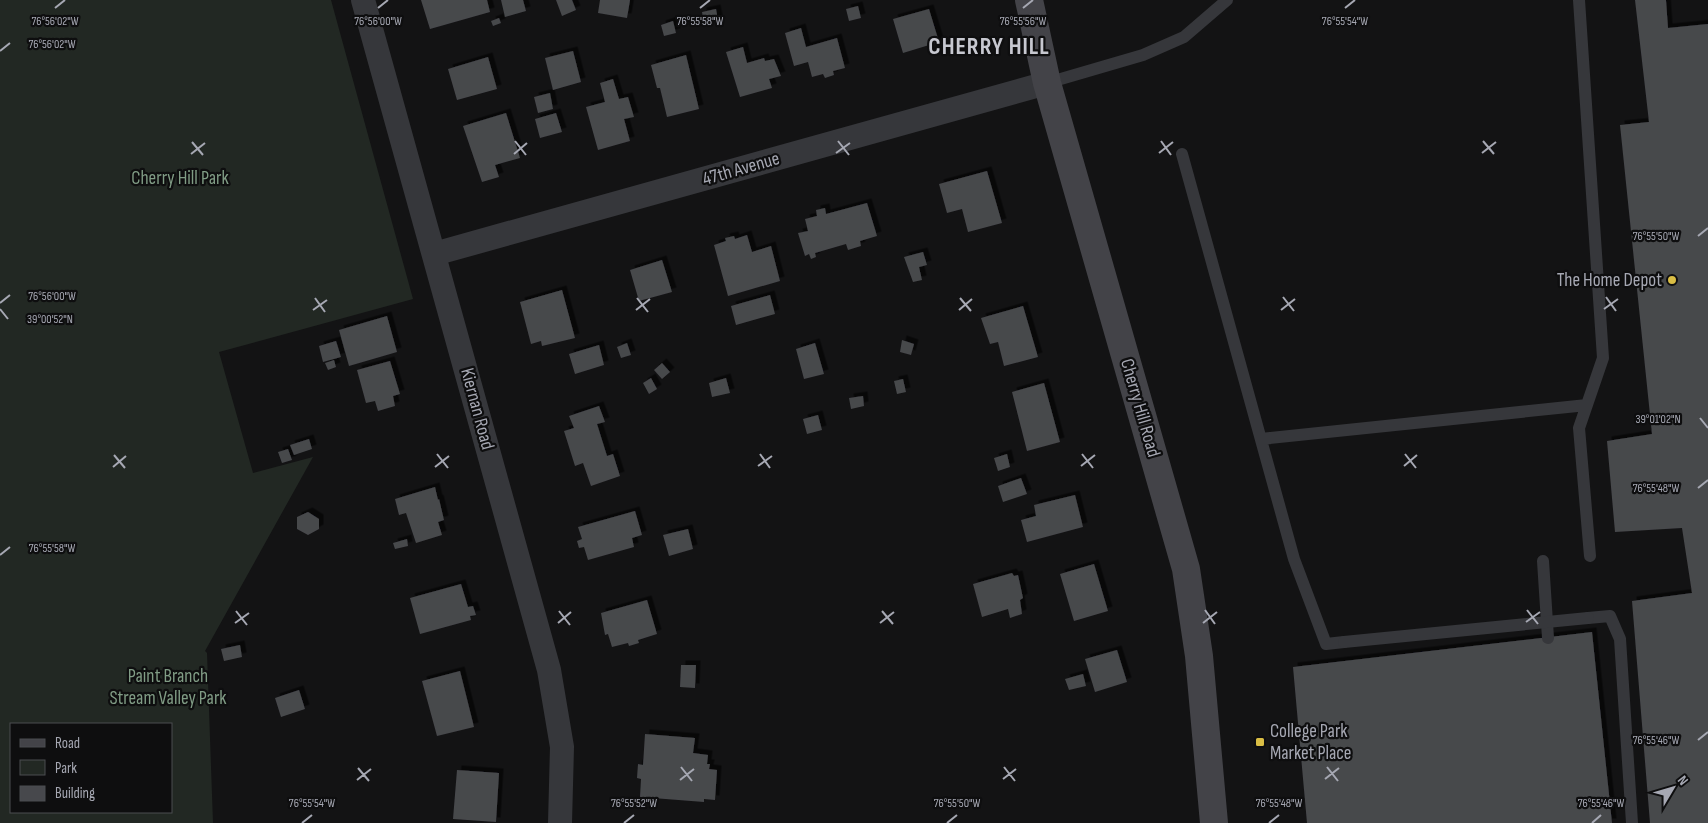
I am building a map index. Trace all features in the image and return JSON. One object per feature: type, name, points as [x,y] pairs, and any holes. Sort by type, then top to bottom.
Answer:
[{"type":"main road","name":"Cherry Hill Road","points":[[1029,0],[1047,83],[1186,568],[1199,656],[1214,823]]},
{"type":"street","name":"Kiernan Road","points":[[363,0],[549,670],[562,747],[560,823]]},
{"type":"street","name":"47th Avenue","points":[[434,254],[1047,83]]},
{"type":"lane","points":[[1047,83],[1143,55],[1184,37],[1227,0]]},
{"type":"lane","points":[[1579,0],[1602,358],[1579,428],[1590,556]]},
{"type":"lane","points":[[1182,154],[1294,559],[1326,644],[1610,616],[1620,639],[1632,823]]},
{"type":"lane","points":[[1261,439],[1586,404]]},
{"type":"lane","points":[[1543,562],[1548,638]]},
{"type":"green space","name":"Cherry Hill Park","points":[[0,0],[331,0],[413,299],[219,352],[253,473],[313,457],[205,651],[207,653],[213,823],[0,823]]},
{"type":"building","points":[[421,0],[487,0],[490,12],[430,29]]},
{"type":"building","points":[[501,0],[523,0],[526,11],[505,17]]},
{"type":"building","points":[[556,0],[572,0],[576,10],[562,16]]},
{"type":"building","points":[[600,0],[630,0],[627,18],[598,13]]},
{"type":"building","name":"The Home Depot","points":[[1635,0],[1666,0],[1668,28],[1708,24],[1708,823],[1650,823],[1632,601],[1692,593],[1682,528],[1615,532],[1607,441],[1652,434],[1620,125],[1649,122]]},
{"type":"building","points":[[858,6],[861,18],[849,21],[846,9]]},
{"type":"building","points":[[716,9],[718,20],[704,23],[702,12]]},
{"type":"building","points":[[929,9],[939,42],[903,53],[893,19]]},
{"type":"building","points":[[499,18],[501,23],[493,26],[491,21]]},
{"type":"building","points":[[673,21],[676,33],[664,36],[661,25]]},
{"type":"building","points":[[801,28],[806,47],[837,38],[845,68],[833,71],[834,75],[825,78],[823,74],[812,77],[808,62],[794,66],[785,33]]},
{"type":"building","points":[[743,47],[747,63],[764,58],[765,61],[774,59],[781,76],[769,79],[772,88],[740,97],[726,52]]},
{"type":"building","points":[[573,51],[581,82],[553,90],[545,58]]},
{"type":"building","points":[[686,55],[699,109],[667,117],[660,88],[657,88],[651,65]]},
{"type":"building","points":[[488,57],[497,89],[457,100],[448,69]]},
{"type":"building","points":[[613,79],[619,99],[628,97],[634,117],[624,119],[630,141],[598,150],[586,107],[605,102],[600,83]]},
{"type":"building","points":[[550,93],[553,109],[538,113],[534,97]]},
{"type":"building","points":[[506,113],[520,158],[495,165],[499,177],[482,182],[463,126]]},
{"type":"building","points":[[556,113],[562,132],[540,138],[535,119]]},
{"type":"building","points":[[987,171],[1002,223],[968,232],[962,209],[947,213],[939,184]]},
{"type":"building","points":[[867,203],[877,236],[860,241],[861,246],[848,250],[846,244],[815,253],[816,257],[811,259],[809,254],[805,256],[798,233],[808,231],[805,219],[817,216],[816,210],[825,208],[826,214]]},
{"type":"building","points":[[747,235],[752,252],[771,246],[780,281],[728,296],[714,245],[726,241],[725,238],[734,236],[735,239]]},
{"type":"building","points":[[923,252],[927,265],[919,267],[922,280],[913,282],[904,257]]},
{"type":"building","points":[[662,260],[672,292],[639,301],[630,270]]},
{"type":"building","points":[[562,290],[575,338],[542,346],[541,341],[531,344],[520,302]]},
{"type":"building","points":[[770,295],[775,314],[736,325],[731,306]]},
{"type":"building","points":[[1023,306],[1038,357],[1004,366],[998,342],[990,344],[981,318]]},
{"type":"building","points":[[387,316],[397,352],[349,366],[339,330]]},
{"type":"building","points":[[902,340],[914,344],[911,355],[900,352]]},
{"type":"building","points":[[336,341],[341,357],[323,362],[319,346]]},
{"type":"building","points":[[627,343],[631,355],[621,358],[617,347]]},
{"type":"building","points":[[815,343],[824,374],[804,379],[796,349]]},
{"type":"building","points":[[599,345],[604,365],[575,374],[569,354]]},
{"type":"building","points":[[334,360],[336,367],[328,370],[325,363]]},
{"type":"building","points":[[390,361],[400,394],[393,396],[395,406],[378,411],[375,401],[366,403],[357,370]]},
{"type":"building","points":[[662,363],[670,372],[662,379],[654,370]]},
{"type":"building","points":[[651,378],[657,389],[649,394],[643,383]]},
{"type":"building","points":[[726,378],[730,393],[712,397],[709,383]]},
{"type":"building","points":[[903,379],[906,392],[897,394],[894,381]]},
{"type":"building","points":[[1044,383],[1060,442],[1027,451],[1012,392]]},
{"type":"building","points":[[863,396],[864,406],[851,409],[849,398]]},
{"type":"building","points":[[599,406],[605,422],[597,424],[607,456],[613,454],[620,476],[591,486],[583,463],[575,466],[564,431],[574,428],[569,416]]},
{"type":"building","points":[[818,415],[822,430],[807,434],[803,419]]},
{"type":"building","points":[[309,439],[312,449],[294,455],[290,445]]},
{"type":"building","points":[[288,449],[292,460],[282,463],[278,452]]},
{"type":"building","points":[[1007,454],[1010,467],[998,471],[994,458]]},
{"type":"building","points":[[1021,478],[1027,494],[1003,502],[998,486]]},
{"type":"building","points":[[435,487],[444,520],[438,522],[442,535],[416,543],[406,513],[399,515],[395,499]]},
{"type":"building","points":[[1075,495],[1083,527],[1027,542],[1021,520],[1036,516],[1034,505]]},
{"type":"building","points":[[635,511],[642,535],[632,538],[634,547],[588,560],[584,547],[579,548],[577,541],[582,539],[578,527]]},
{"type":"building","points":[[308,512],[319,519],[319,529],[308,535],[297,529],[297,517]]},
{"type":"building","points":[[688,529],[693,549],[669,556],[663,535]]},
{"type":"building","points":[[407,539],[408,546],[395,549],[393,543]]},
{"type":"building","points":[[1094,564],[1108,611],[1074,621],[1060,574]]},
{"type":"building","points":[[1012,573],[1014,576],[1018,575],[1023,598],[1020,600],[1022,614],[1010,618],[1008,609],[982,617],[973,584]]},
{"type":"building","points":[[461,584],[468,607],[473,606],[476,615],[470,616],[471,620],[420,634],[410,598]]},
{"type":"building","points":[[647,600],[657,634],[638,640],[639,643],[629,646],[628,643],[612,647],[608,634],[605,635],[601,613]]},
{"type":"building","points":[[1592,632],[1612,823],[1307,823],[1293,667]]},
{"type":"building","points":[[240,645],[242,657],[224,661],[221,649]]},
{"type":"building","points":[[1117,650],[1127,682],[1095,692],[1085,659]]},
{"type":"building","points":[[681,665],[696,665],[695,688],[680,687]]},
{"type":"building","points":[[460,671],[474,727],[437,736],[422,681]]},
{"type":"building","points":[[1083,674],[1086,686],[1069,690],[1065,679]]},
{"type":"building","points":[[299,690],[305,709],[281,717],[275,698]]},
{"type":"building","points":[[645,734],[695,738],[693,753],[708,755],[707,764],[710,764],[709,769],[717,770],[715,800],[704,799],[704,802],[640,797],[641,779],[637,778],[638,764],[643,765]]},
{"type":"building","points":[[457,770],[499,773],[496,822],[453,819]]},
{"type":"place","name":"The Home Depot","points":[[1672,280]]},
{"type":"place","name":"College Park Market Place","points":[[1260,742]]},
{"type":"district","name":"CHERRY HILL","points":[[989,46]]},
{"type":"park label","name":"Paint Branch Stream Valley Park","points":[[168,687]]}]
